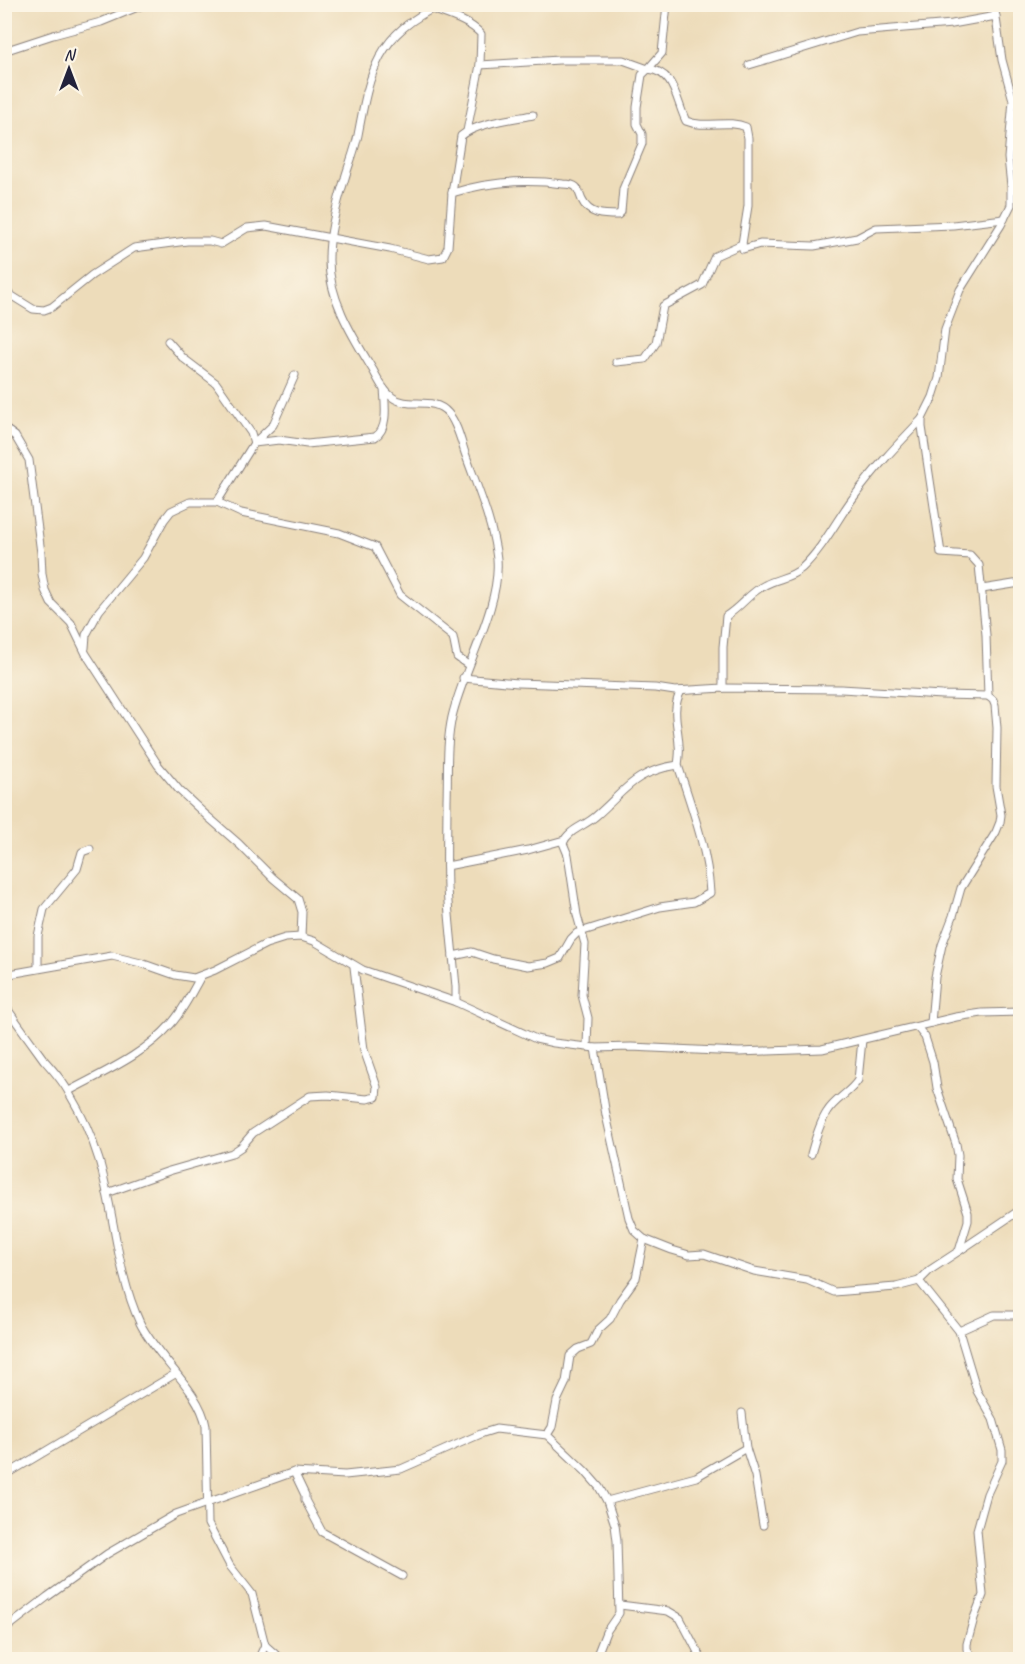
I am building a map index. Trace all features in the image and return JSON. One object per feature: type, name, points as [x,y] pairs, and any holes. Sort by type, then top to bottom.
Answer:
[{"type":"street","points":[[4,51],[101,22],[145,4]]},
{"type":"street","points":[[442,4],[431,7],[420,14],[404,27],[380,53],[365,97],[357,143],[342,186],[330,238],[330,278],[339,305],[384,389],[400,401],[433,404],[450,414],[485,509],[497,561],[495,583],[480,637],[463,678],[452,717],[448,742],[447,866],[456,1002]]},
{"type":"street","points":[[452,193],[507,183],[543,181],[571,185],[578,189],[589,210],[601,214],[618,215],[621,212],[622,189],[642,144],[642,134],[637,124],[637,107],[642,75],[662,53],[667,4]]},
{"type":"street","points":[[723,688],[726,616],[739,608],[754,591],[792,576],[812,558],[880,463],[922,419],[936,387],[942,363],[945,329],[960,290],[1011,205],[1008,159],[1017,107],[1002,60],[994,4]]},
{"type":"street","points":[[431,7],[477,29],[480,34],[480,65],[467,131]]},
{"type":"street","points":[[749,65],[857,32],[951,24],[996,16]]},
{"type":"street","points":[[480,65],[559,60],[623,60],[656,70],[667,76],[686,122],[746,128],[748,206],[742,244],[744,249],[760,244],[814,246],[857,238],[876,228],[953,225],[1004,219]]},
{"type":"street","points":[[4,291],[33,309],[44,310],[52,307],[102,268],[140,247],[187,241],[210,241],[220,244],[235,234],[256,226],[287,229],[429,259],[443,257],[448,247],[452,193],[461,136],[467,131],[533,115]]},
{"type":"street","points":[[615,362],[645,359],[656,343],[663,306],[702,285],[715,256],[742,244]]},
{"type":"street","points":[[168,341],[183,358],[216,383],[241,417],[254,443]]},
{"type":"street","points":[[218,502],[254,443],[273,425],[295,375]]},
{"type":"street","points":[[254,443],[279,440],[308,444],[375,437],[381,432],[384,421],[384,389]]},
{"type":"street","points":[[922,419],[941,554],[963,554],[974,558],[979,565],[988,696]]},
{"type":"street","points":[[4,428],[15,436],[29,460],[45,590],[51,603],[76,630],[86,654],[158,765],[179,790],[298,899],[302,912],[301,937]]},
{"type":"street","points":[[86,654],[84,640],[99,611],[143,558],[171,511],[190,502],[218,502],[241,513],[339,533],[375,547],[400,595],[453,637],[457,657],[468,665]]},
{"type":"street","points":[[982,589],[1020,583]]},
{"type":"street","points":[[463,678],[681,691],[723,688],[841,689],[988,696],[995,705],[996,786],[1000,822],[961,888],[942,945],[935,977],[931,1023]]},
{"type":"street","points":[[453,956],[472,952],[528,966],[548,963],[560,958],[577,933],[651,909],[694,902],[710,893],[699,834],[678,765],[680,746],[675,709],[681,691]]},
{"type":"street","points":[[447,866],[528,850],[564,840],[596,816],[633,780],[651,772],[678,765]]},
{"type":"street","points":[[564,840],[563,845],[568,855],[585,952],[582,995],[588,1018],[587,1046]]},
{"type":"street","points":[[38,968],[38,936],[44,909],[76,869],[82,852],[90,849]]},
{"type":"street","points":[[4,975],[112,956],[185,977],[201,976],[266,944],[285,938],[301,937],[314,941],[354,967],[456,1002],[536,1039],[596,1048],[788,1052],[822,1049],[982,1013],[1020,1012]]},
{"type":"street","points":[[107,1193],[169,1171],[232,1153],[257,1130],[310,1096],[327,1095],[367,1099],[376,1097],[377,1087],[364,1050],[354,967]]},
{"type":"street","points":[[69,1091],[127,1059],[152,1042],[172,1024],[201,976]]},
{"type":"street","points":[[4,1004],[69,1091],[87,1128],[99,1158],[112,1210],[116,1248],[134,1307],[145,1331],[198,1402],[204,1415],[208,1524],[230,1566],[252,1594],[265,1645],[282,1659]]},
{"type":"street","points":[[917,1027],[925,1037],[933,1062],[937,1088],[958,1155],[957,1179],[968,1213],[968,1221],[959,1251]]},
{"type":"street","points":[[812,1154],[827,1111],[858,1080],[862,1040]]},
{"type":"street","points":[[596,1048],[606,1115],[629,1218],[634,1230],[644,1239],[680,1253],[704,1254],[754,1271],[807,1280],[834,1293],[896,1287],[919,1281],[930,1270],[1020,1210]]},
{"type":"street","points":[[547,1435],[552,1427],[557,1401],[567,1377],[570,1356],[578,1349],[591,1344],[598,1330],[610,1318],[636,1278],[644,1239]]},
{"type":"street","points":[[919,1281],[959,1331],[977,1391],[993,1419],[1002,1450],[1002,1461],[987,1494],[978,1530],[983,1595],[966,1644],[974,1659]]},
{"type":"street","points":[[959,1331],[994,1315],[1020,1315]]},
{"type":"street","points":[[4,1476],[175,1374]]},
{"type":"street","points":[[742,1413],[746,1448],[755,1476],[763,1525]]},
{"type":"street","points":[[4,1629],[107,1554],[176,1514],[294,1472],[345,1475],[401,1469],[496,1429],[547,1435],[600,1487],[607,1501],[615,1525],[620,1605],[618,1616],[606,1632],[595,1659]]},
{"type":"street","points":[[607,1501],[696,1476],[746,1448]]},
{"type":"street","points":[[294,1472],[305,1495],[305,1500],[322,1532],[402,1576]]},
{"type":"street","points":[[620,1605],[668,1611],[680,1618],[702,1659]]},
{"type":"street","points":[[258,1659],[265,1645]]}]
